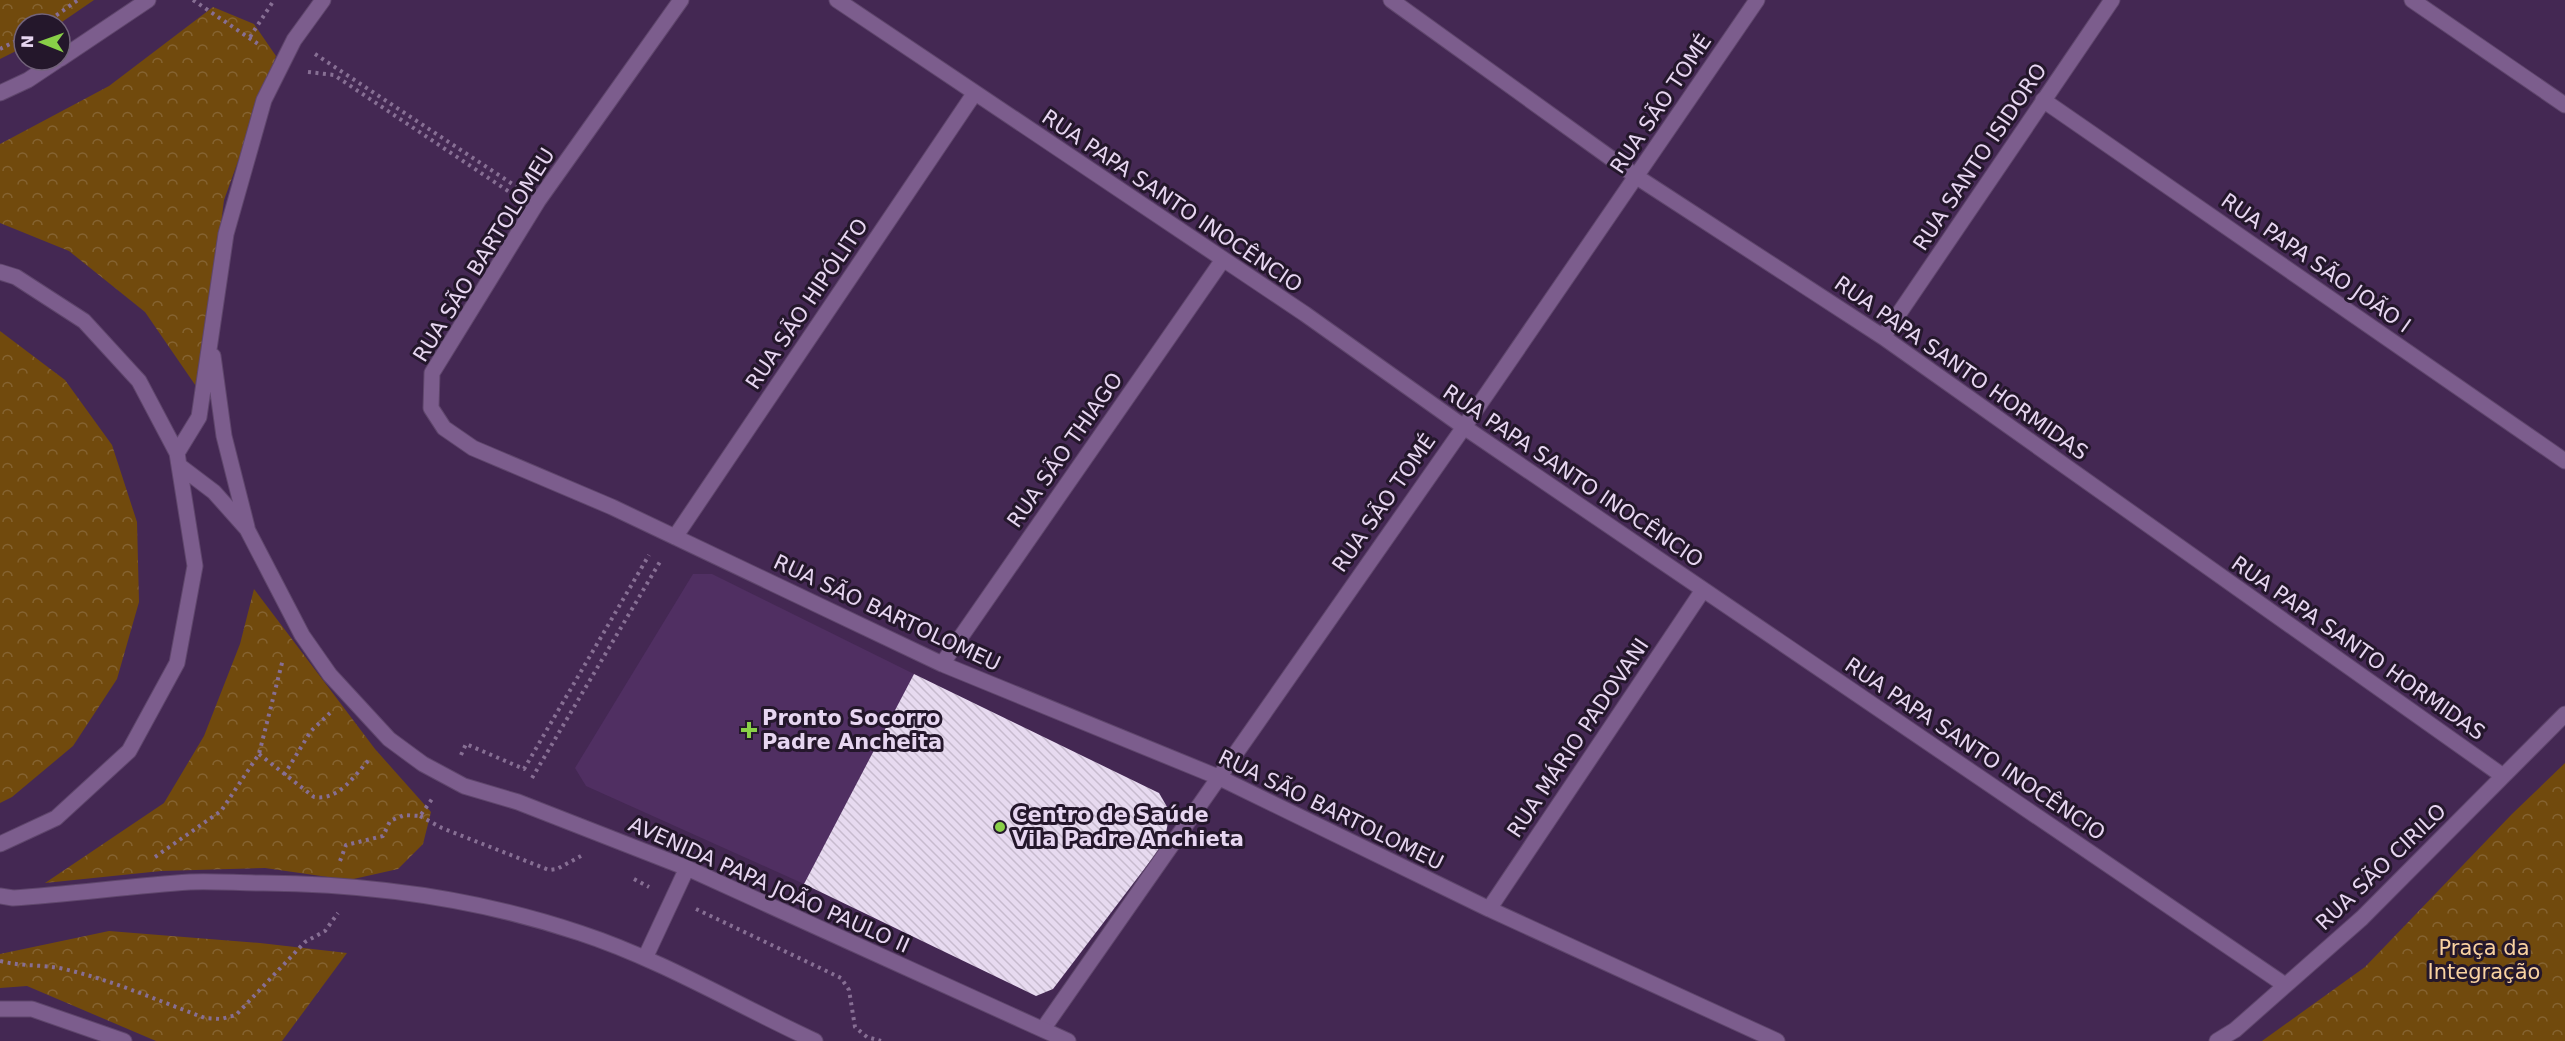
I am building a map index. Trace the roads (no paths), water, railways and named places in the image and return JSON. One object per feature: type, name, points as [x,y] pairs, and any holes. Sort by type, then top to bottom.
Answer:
[{"type":"street","points":[[72,50],[148,0]]},
{"type":"street","points":[[179,460],[199,417],[226,234],[244,164],[264,100],[294,40],[322,0]]},
{"type":"street","name":"RUA SÃO BARTOLOMEU","points":[[681,0],[538,201],[432,373],[432,408],[444,429],[473,448],[602,503],[942,664],[1218,777],[1489,909],[1777,1041]]},
{"type":"street","name":"RUA PAPA SANTO INOCÊNCIO","points":[[837,0],[1222,261],[1305,314],[1464,427],[2285,985]]},
{"type":"street","name":"RUA SÃO TOMÉ","points":[[1043,1029],[1464,427],[1757,0]]},
{"type":"street","name":"RUA SANTO ISIDORO","points":[[1883,337],[2112,0]]},
{"type":"street","points":[[2412,0],[2565,105]]},
{"type":"street","name":"RUA PAPA SANTO HORMIDAS","points":[[1395,1],[1637,177],[1883,337],[2503,776]]},
{"type":"street","points":[[0,93],[40,72]]},
{"type":"street","name":"RUA SÃO HIPÓLITO","points":[[675,537],[974,94]]},
{"type":"street","name":"RUA PAPA SÃO JOÃO I","points":[[2043,100],[2565,461]]},
{"type":"street","name":"RUA SÃO THIAGO","points":[[942,664],[1222,261]]},
{"type":"street","points":[[0,272],[16,277],[84,321],[139,381],[179,460],[195,566],[177,663],[129,751],[56,818],[0,844]]},
{"type":"street","points":[[211,338],[224,436],[247,530]]},
{"type":"street","name":"AVENIDA PAPA JOÃO PAULO II","points":[[179,460],[214,492],[247,530],[302,635],[348,694],[389,739],[423,764],[464,786],[518,802],[687,868],[1068,1041]]},
{"type":"street","name":"RUA MÁRIO PADOVANI","points":[[1489,909],[1703,590]]},
{"type":"street","name":"RUA SÃO CIRILO","points":[[2217,1041],[2235,1030],[2362,918],[2565,714]]},
{"type":"street","points":[[645,958],[687,868]]},
{"type":"street","points":[[4,898],[190,882],[341,885],[429,894],[506,910],[581,933],[645,958],[815,1041]]},
{"type":"street","points":[[0,1009],[32,1009],[124,1041]]},
{"type":"place","name":"Pronto Socorro Padre Ancheita","points":[[749,730]]},
{"type":"place","name":"Centro de Saúde Vila Padre Anchieta","points":[[1000,827]]},
{"type":"park label","name":"Praça da Integração","points":[[2484,960]]}]
